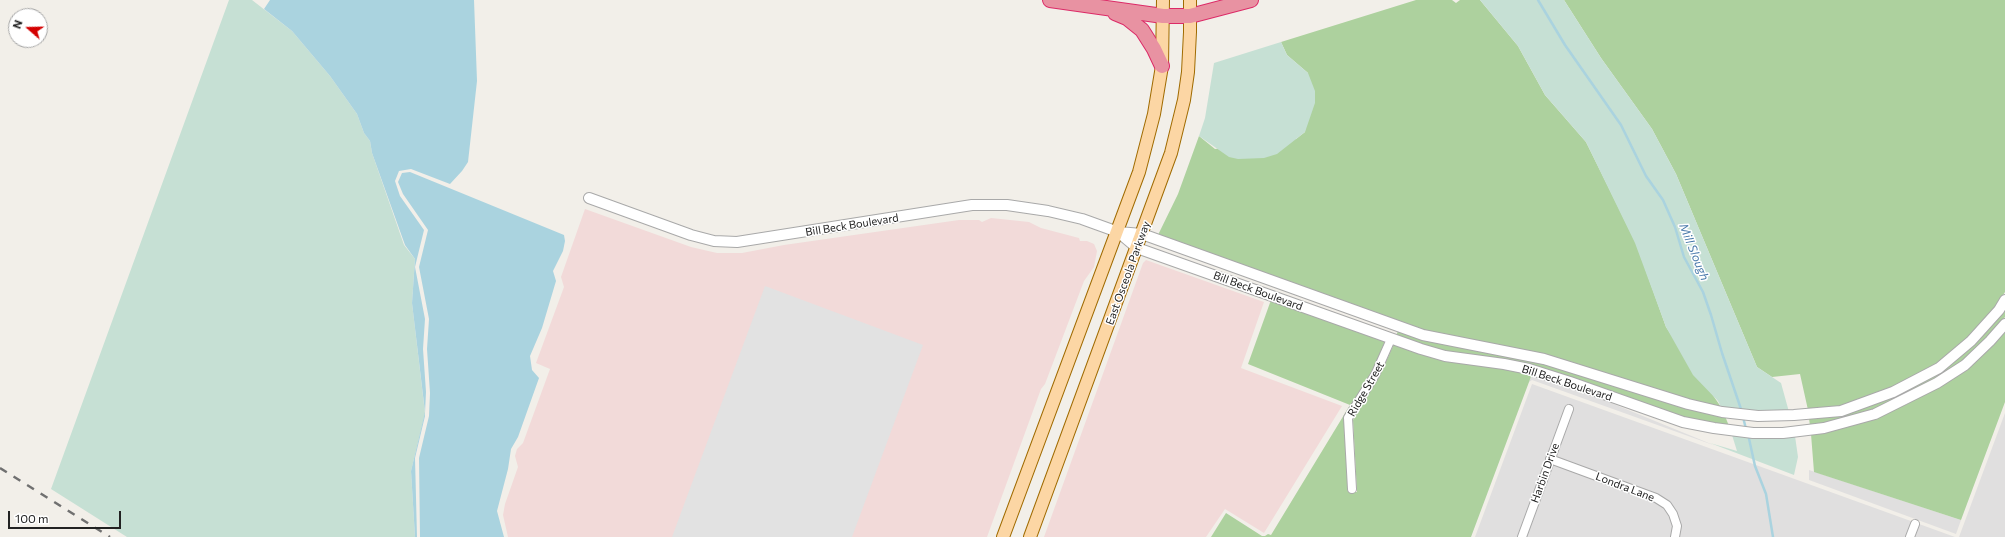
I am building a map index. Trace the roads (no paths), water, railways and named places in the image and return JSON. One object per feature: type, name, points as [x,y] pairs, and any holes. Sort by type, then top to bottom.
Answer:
[{"type":"highway","points":[[1050,0],[1163,16],[1190,16],[1251,0]]},
{"type":"highway","points":[[1104,7],[1127,18],[1142,30],[1154,49],[1162,66]]},
{"type":"main road","points":[[1003,537],[1118,232],[1144,150],[1154,114],[1162,66],[1163,0]]},
{"type":"main road","name":"East Osceola Parkway","points":[[1030,537],[1167,166],[1178,125],[1188,72],[1190,0]]},
{"type":"street","name":"Bill Beck Boulevard","points":[[589,198],[691,235],[722,242],[737,242],[986,205],[1019,206],[1052,212],[1078,218],[1118,232],[1142,234],[1395,326],[1456,342],[1509,351],[1544,359],[1688,404],[1722,412],[1758,416],[1841,411],[1893,392],[1939,368],[1971,342],[1999,310],[2005,300]]},
{"type":"street","name":"Bill Beck Boulevard","points":[[1118,232],[1137,248],[1391,339],[1445,356],[1529,369],[1683,422],[1729,430],[1783,433],[1831,426],[1875,414],[1904,401],[1965,365],[1990,342],[2005,324]]},
{"type":"street","points":[[1391,339],[1395,326]]},
{"type":"street","name":"Ridge Street","points":[[1352,489],[1348,418],[1376,375],[1391,339]]},
{"type":"street","name":"Harbin Drive","points":[[1522,537],[1569,409]]},
{"type":"street","name":"Londra Lane","points":[[1550,459],[1667,505],[1673,514],[1677,526],[1675,537]]},
{"type":"street","points":[[1910,537],[1915,524]]},
{"type":"water","points":[[270,0],[474,0],[477,81],[468,162],[450,184],[411,169],[399,171],[395,181],[400,196],[424,230],[415,267],[425,319],[423,349],[426,392],[425,416],[415,458],[417,537],[415,537],[411,471],[425,412],[412,303],[415,259],[405,245],[372,153],[370,141],[364,133],[357,114],[330,76],[292,31],[264,9]]},
{"type":"water","points":[[410,172],[564,235],[565,241],[563,251],[553,271],[556,281],[542,328],[530,356],[532,370],[539,378],[518,437],[511,449],[508,469],[497,511],[504,537],[420,537],[419,458],[429,416],[430,393],[427,349],[429,319],[419,267],[428,230],[403,194],[398,182],[402,173]]},
{"type":"waterway","name":"Mill Slough","points":[[1538,0],[1565,45],[1621,125],[1646,176],[1663,200],[1675,227],[1684,257],[1703,292],[1742,412]]},
{"type":"waterway","name":"Mill Slough","points":[[1743,417],[1746,429]]},
{"type":"waterway","name":"Mill Slough","points":[[1748,434],[1755,466],[1766,494],[1773,537]]},
{"type":"railway","points":[[0,468],[110,537]]}]
